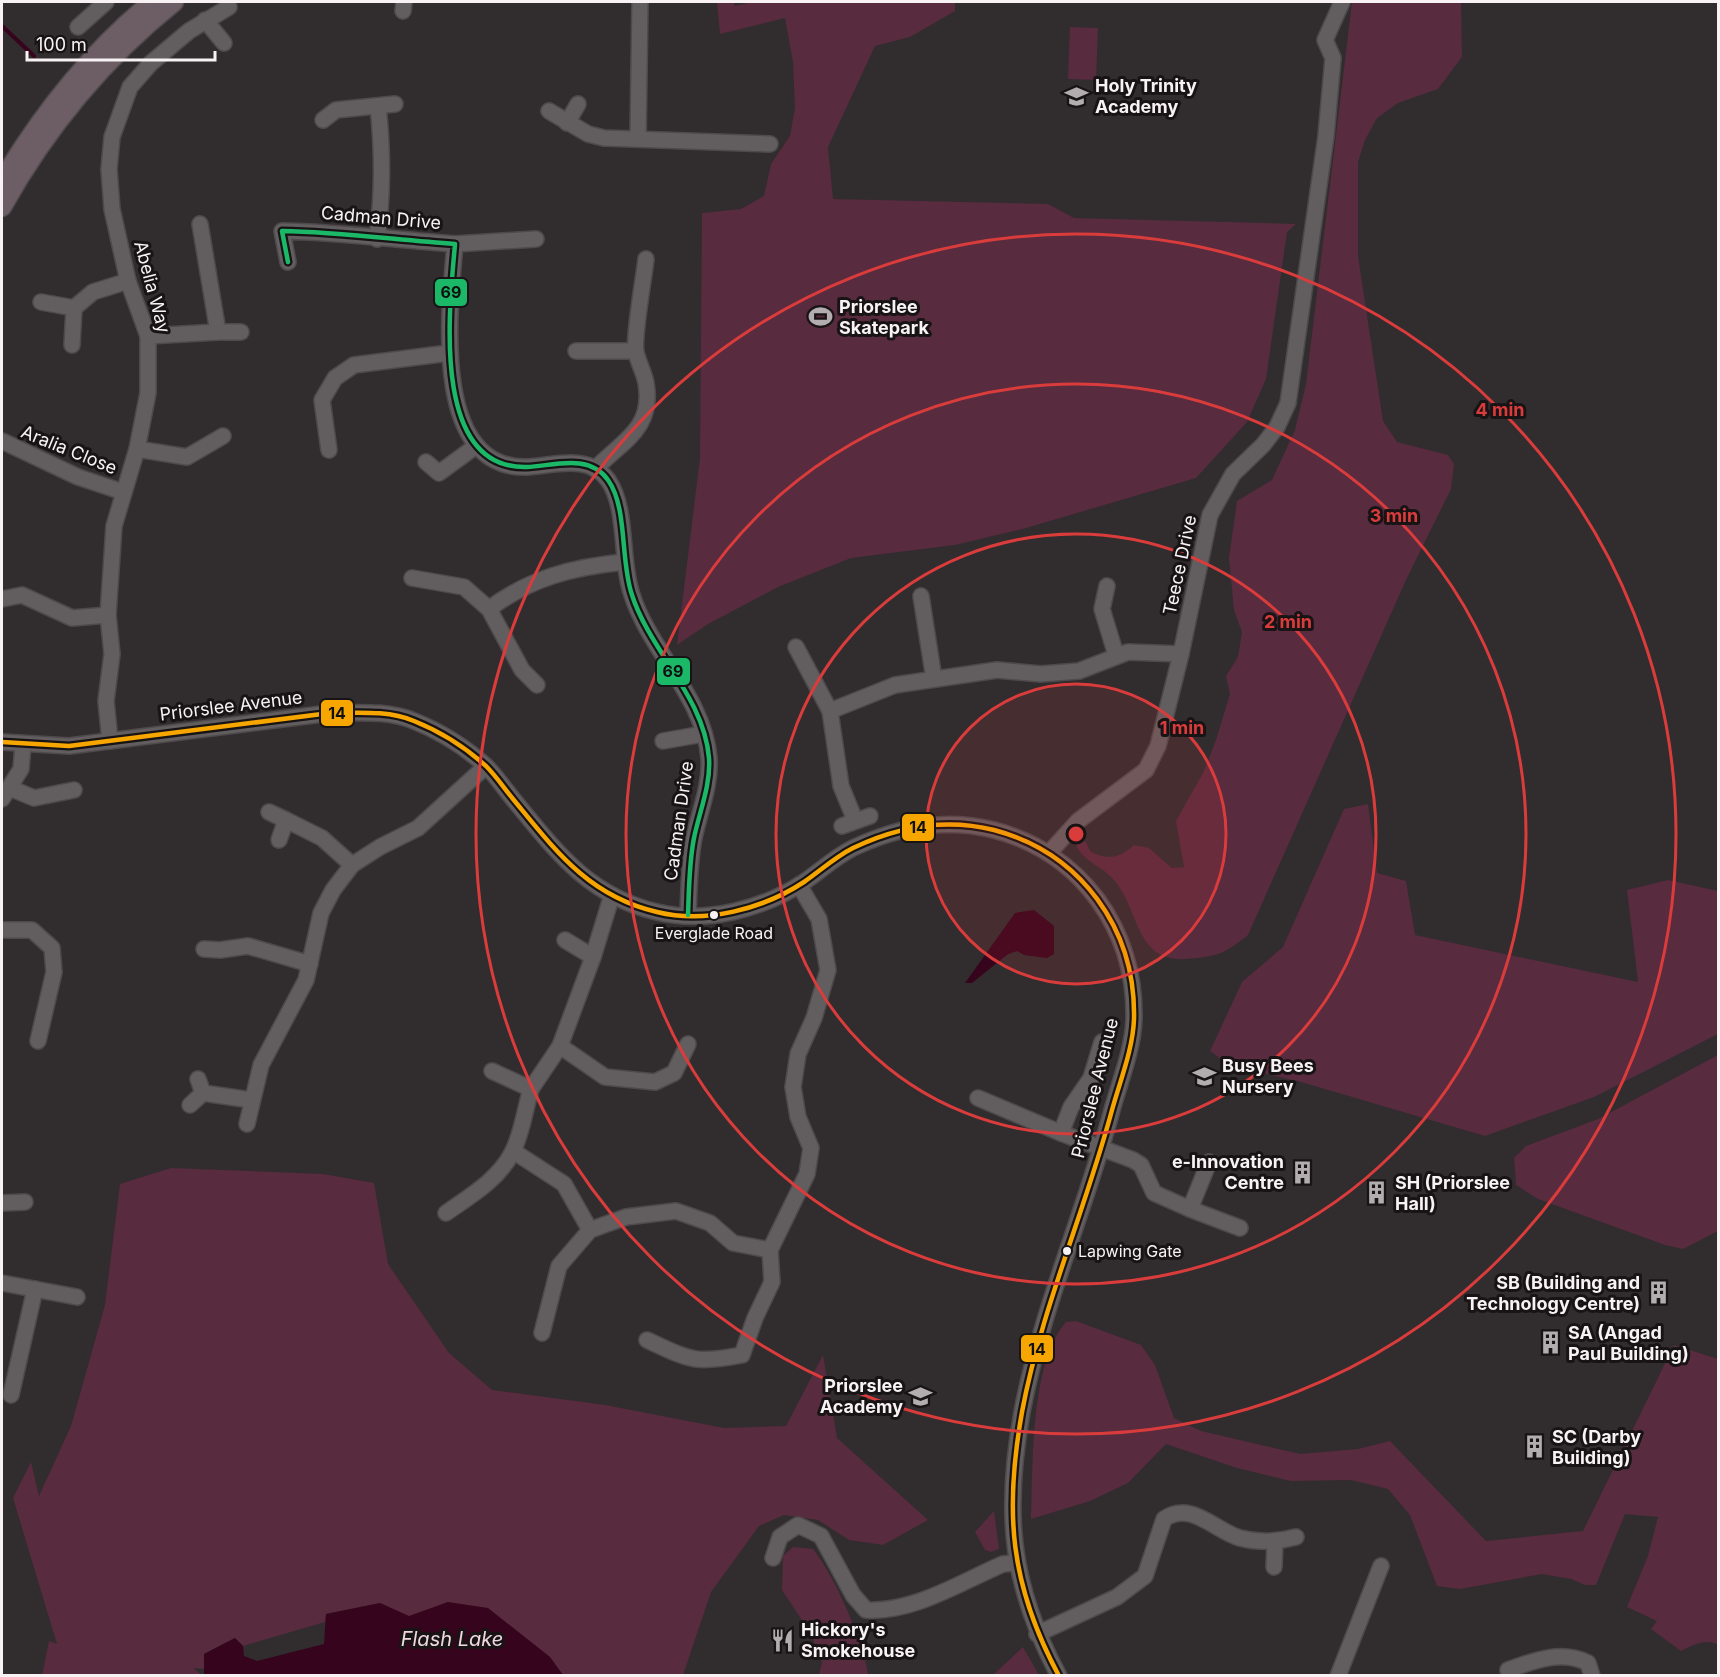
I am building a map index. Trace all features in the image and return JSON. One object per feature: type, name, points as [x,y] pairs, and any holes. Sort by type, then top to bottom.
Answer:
[{"type":"main road","points":[[2,181],[51,106],[99,51],[152,2]]},
{"type":"main road","points":[[2,207],[42,141],[82,89],[142,27],[174,2]]},
{"type":"street","points":[[78,27],[106,2]]},
{"type":"street","points":[[638,139],[640,2]]},
{"type":"street","name":"Abelia Way","points":[[110,741],[106,701],[112,654],[108,615],[114,526],[137,449],[148,393],[148,336],[128,281],[112,209],[109,169],[112,137],[130,87],[151,63],[205,20],[229,7]]},
{"type":"street","name":"Teece Drive","points":[[1049,853],[1078,821],[1146,770],[1158,746],[1181,654],[1210,515],[1233,474],[1263,446],[1277,427],[1288,403],[1326,136],[1333,58],[1325,40],[1339,8]]},
{"type":"street","points":[[205,20],[224,44]]},
{"type":"street","points":[[323,120],[336,110],[395,104]]},
{"type":"street","points":[[567,123],[578,104]]},
{"type":"street","points":[[376,239],[383,192],[382,141],[378,106]]},
{"type":"street","points":[[549,111],[588,134],[604,138],[770,144]]},
{"type":"street","points":[[200,224],[218,332]]},
{"type":"street","name":"Cadman Drive","points":[[288,262],[282,231],[328,231],[376,239],[455,244],[448,353],[453,390],[462,418],[476,446]]},
{"type":"street","points":[[455,244],[536,239]]},
{"type":"street","points":[[426,462],[440,480],[476,446],[507,465],[526,467],[563,462],[595,469],[612,451],[633,436],[644,417],[647,386],[636,351],[650,266]]},
{"type":"street","points":[[72,345],[75,308],[93,292],[128,281]]},
{"type":"street","points":[[40,302],[75,308]]},
{"type":"street","points":[[148,336],[241,332]]},
{"type":"street","points":[[576,351],[636,351]]},
{"type":"street","points":[[329,450],[322,400],[335,378],[354,365],[448,353]]},
{"type":"street","points":[[137,449],[187,457],[223,436]]},
{"type":"street","name":"Aralia Close","points":[[2,441],[78,477],[123,492]]},
{"type":"street","name":"Cadman Drive","points":[[595,469],[607,478],[614,492],[624,562],[632,595],[686,693],[703,734],[709,759],[704,799],[693,839],[688,915]]},
{"type":"street","points":[[489,609],[512,592],[539,579],[581,566],[624,562]]},
{"type":"street","points":[[412,578],[464,587],[489,609],[522,670],[537,685]]},
{"type":"street","points":[[1107,586],[1102,609],[1116,655]]},
{"type":"street","points":[[2,599],[22,595],[72,618],[108,615]]},
{"type":"street","points":[[921,596],[934,679]]},
{"type":"street","points":[[796,647],[830,711],[841,786],[856,821]]},
{"type":"street","points":[[830,711],[895,685],[997,670],[1041,674],[1079,671],[1128,652],[1181,654]]},
{"type":"street","name":"Priorslee Avenue","points":[[2,742],[69,747],[330,713],[372,712],[411,719],[447,737],[486,766],[572,869],[612,895],[657,912],[688,915],[723,914],[760,904],[799,885],[850,850],[883,836],[924,825],[965,825],[992,830],[1023,840],[1049,853],[1078,876],[1102,902],[1116,926],[1133,983],[1134,1024],[1102,1149],[1033,1362],[1022,1414],[1012,1498],[1016,1563],[1037,1634],[1059,1676]]},
{"type":"street","points":[[663,741],[703,734]]},
{"type":"street","points":[[23,745],[21,769],[6,794],[34,798],[74,790]]},
{"type":"street","points":[[247,1124],[251,1100],[265,1056],[302,992],[321,913],[333,890],[352,865],[418,828],[486,766]]},
{"type":"street","points":[[268,812],[322,838],[352,865]]},
{"type":"street","points":[[279,840],[286,820]]},
{"type":"street","points":[[647,1340],[689,1359],[709,1362],[742,1355],[755,1318],[772,1282],[770,1250],[807,1174],[811,1148],[798,1118],[793,1087],[798,1053],[814,1018],[828,970],[819,919],[799,885]]},
{"type":"street","points":[[446,1213],[488,1183],[513,1152],[531,1089],[560,1046],[593,957],[612,895]]},
{"type":"street","points":[[2,930],[32,930],[51,948],[54,972],[38,1041]]},
{"type":"street","points":[[565,940],[593,957]]},
{"type":"street","points":[[204,949],[220,950],[248,946],[310,964]]},
{"type":"street","points":[[1061,1133],[1071,1107],[1091,1078],[1102,1042]]},
{"type":"street","points":[[560,1046],[605,1077],[655,1082],[674,1073],[688,1044]]},
{"type":"street","points":[[492,1071],[531,1089]]},
{"type":"street","points":[[190,1105],[201,1086],[251,1100]]},
{"type":"street","points":[[978,1098],[1133,1160],[1141,1165],[1154,1193],[1239,1228]]},
{"type":"street","points":[[513,1152],[564,1184],[590,1230]]},
{"type":"street","points":[[1191,1209],[1209,1162]]},
{"type":"street","points":[[2,1203],[25,1202]]},
{"type":"street","points":[[542,1333],[559,1266],[590,1230],[626,1217],[676,1211],[710,1223],[733,1243],[770,1250]]},
{"type":"street","points":[[2,1283],[77,1297]]},
{"type":"street","points":[[11,1395],[35,1289]]},
{"type":"street","points":[[1037,1634],[1117,1597],[1145,1576],[1164,1519],[1169,1515],[1194,1514],[1241,1538],[1275,1542],[1296,1538]]},
{"type":"street","points":[[773,1558],[780,1537],[798,1525],[821,1536],[854,1595],[866,1611],[878,1611],[917,1602],[1003,1564],[1016,1563]]},
{"type":"street","points":[[1274,1567],[1275,1542]]},
{"type":"street","points":[[1338,1676],[1381,1566]]},
{"type":"street","points":[[1508,1670],[1534,1660],[1572,1655],[1588,1663],[1592,1676]]},
{"type":"shaded area","points":[[717,2],[733,2],[735,6],[752,2],[955,2],[955,11],[910,37],[875,46],[828,147],[833,199],[1048,204],[1074,218],[1296,224],[1287,232],[1266,379],[1247,422],[1196,478],[1026,528],[955,545],[851,558],[778,587],[708,624],[677,645],[700,458],[702,213],[741,209],[764,196],[771,164],[790,136],[795,108],[793,62],[785,18],[720,34]]},
{"type":"shaded area","points":[[1352,2],[1461,2],[1462,57],[1438,89],[1398,103],[1377,118],[1365,140],[1358,162],[1358,256],[1383,421],[1397,442],[1448,455],[1454,464],[1451,489],[1406,580],[1248,935],[1213,956],[1169,958],[1156,952],[1147,943],[1121,890],[1112,878],[1083,856],[1076,845],[1079,837],[1086,842],[1090,851],[1108,857],[1123,853],[1134,845],[1149,848],[1172,868],[1184,867],[1176,821],[1203,773],[1216,740],[1230,694],[1226,676],[1238,657],[1242,632],[1234,610],[1229,558],[1237,501],[1272,480],[1295,430],[1306,384]]},
{"type":"shaded area","points":[[1070,27],[1098,28],[1096,80],[1068,79]]},
{"type":"shaded area","points":[[1368,804],[1377,873],[1406,881],[1415,935],[1638,982],[1627,890],[1668,880],[1718,891],[1718,1034],[1594,1097],[1485,1136],[1301,1082],[1229,1065],[1210,1051],[1242,982],[1283,947],[1344,809]]},
{"type":"shaded area","points":[[1718,1055],[1718,1231],[1683,1249],[1665,1245],[1538,1199],[1516,1185],[1514,1158],[1526,1146],[1598,1119]]},
{"type":"shaded area","points":[[171,1168],[323,1174],[374,1183],[388,1264],[449,1353],[492,1390],[605,1405],[724,1428],[786,1426],[823,1355],[837,1438],[928,1520],[883,1545],[849,1540],[818,1520],[784,1515],[759,1526],[711,1592],[683,1675],[563,1675],[540,1650],[526,1640],[496,1623],[448,1602],[409,1617],[380,1603],[326,1614],[325,1622],[243,1646],[235,1638],[204,1654],[204,1669],[193,1668],[202,1675],[42,1676],[49,1641],[57,1644],[13,1498],[31,1462],[39,1496],[71,1426],[105,1305],[120,1184]]},
{"type":"shaded area","points":[[1076,1321],[1141,1345],[1155,1365],[1174,1418],[1201,1431],[1300,1454],[1358,1449],[1390,1441],[1486,1541],[1583,1531],[1674,1345],[1718,1359],[1718,1645],[1704,1642],[1681,1651],[1651,1629],[1657,1621],[1627,1607],[1648,1556],[1658,1517],[1625,1514],[1596,1585],[1585,1585],[1571,1579],[1542,1574],[1460,1589],[1437,1586],[1410,1515],[1388,1489],[1351,1480],[1291,1481],[1237,1468],[1166,1444],[1128,1483],[1090,1501],[1031,1519],[1033,1444],[1040,1388],[1054,1340],[1066,1322]]},
{"type":"shaded area","points":[[994,1511],[999,1549],[991,1552],[985,1550],[975,1532]]},
{"type":"shaded area","points":[[793,1547],[813,1549],[830,1575],[861,1645],[868,1675],[819,1675],[822,1662],[811,1634],[782,1590],[783,1556]]},
{"type":"shaded area","points":[[1023,1647],[1039,1675],[993,1675]]},
{"type":"water","points":[[1034,910],[1054,926],[1054,954],[1047,958],[1024,955],[1017,951],[1008,954],[972,983],[965,983],[1015,913]]},
{"type":"water","name":"Flash Lake","points":[[448,1602],[488,1608],[550,1657],[563,1675],[204,1675],[204,1654],[235,1638],[243,1646],[244,1656],[257,1661],[324,1644],[326,1614],[380,1603],[409,1616]]},
{"type":"waterway","points":[[2,26],[34,56]]},
{"type":"transit line","name":"69","points":[[288,262],[282,231],[347,234],[455,244],[450,305],[452,379],[460,414],[474,442],[496,461],[527,467],[581,464],[591,466],[608,480],[618,505],[628,581],[632,595],[651,636],[687,694],[705,736],[709,768],[692,847],[688,915]]},
{"type":"transit line","name":"14","points":[[2,742],[69,746],[330,713],[372,713],[404,717],[442,735],[486,766],[559,853],[592,883],[633,905],[676,915],[714,915],[752,907],[788,892],[853,848],[904,830],[940,825],[976,826],[1025,841],[1053,857],[1077,876],[1097,899],[1114,926],[1125,955],[1132,986],[1134,1019],[1129,1053],[1101,1148],[1040,1336],[1030,1374],[1016,1448],[1013,1515],[1015,1547],[1021,1579],[1030,1610],[1059,1676]]},
{"type":"place","name":"Holy Trinity Academy","points":[[1077,96]]},
{"type":"place","name":"Priorslee Skatepark","points":[[821,317]]},
{"type":"place","name":"Everglade Road","points":[[714,915]]},
{"type":"place","name":"Busy Bees Nursery","points":[[1204,1076]]},
{"type":"place","name":"e-Innovation Centre","points":[[1302,1172]]},
{"type":"place","name":"SH (Priorslee Hall)","points":[[1377,1193]]},
{"type":"place","name":"Lapwing Gate","points":[[1067,1251]]},
{"type":"place","name":"SB (Building and Technology Centre)","points":[[1658,1293]]},
{"type":"place","name":"SA (Angad Paul Building)","points":[[1550,1343]]},
{"type":"place","name":"Priorslee Academy","points":[[921,1396]]},
{"type":"place","name":"SC (Darby Building)","points":[[1534,1447]]},
{"type":"place","name":"Hickory's Smokehouse","points":[[783,1640]]}]
